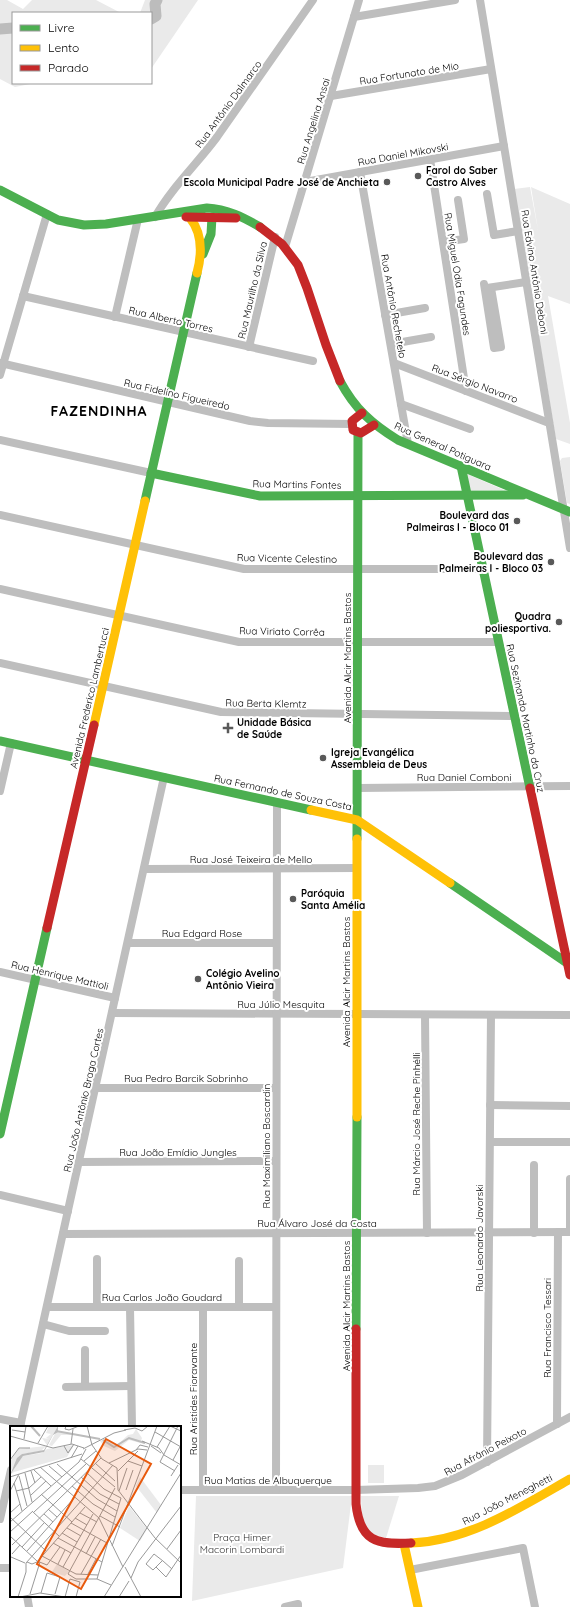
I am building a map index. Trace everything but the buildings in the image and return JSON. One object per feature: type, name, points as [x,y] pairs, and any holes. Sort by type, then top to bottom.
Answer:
[{"type":"street","name":"Rua Antônio Dalmarco","points":[[157,216],[168,196],[210,147],[313,0]]},
{"type":"street","name":"Rua Angelina Ansai","points":[[285,247],[359,0]]},
{"type":"street","points":[[354,17],[455,0]]},
{"type":"street","name":"Rua Edvino Antônio Deboni","points":[[480,0],[549,423],[567,511],[570,548]]},
{"type":"street","name":"Rua Fortunato de Mio","points":[[331,96],[491,69]]},
{"type":"street","name":"Rua Daniel Mikovski","points":[[305,182],[504,146]]},
{"type":"street","name":"Rua Miguel Odia Fagundes","points":[[430,159],[466,391]]},
{"type":"street","name":"Rua Antônio Rechetelo","points":[[360,172],[408,444]]},
{"type":"street","name":"Rua General Potiguara","points":[[0,190],[66,222],[84,225],[138,219],[196,209],[216,208],[240,215],[256,224],[275,237],[296,261],[304,277],[335,373],[349,398],[374,425],[390,436],[567,511]]},
{"type":"street","points":[[487,194],[494,236],[518,231]]},
{"type":"street","points":[[443,242],[464,239],[458,200]]},
{"type":"street","points":[[196,209],[212,217]]},
{"type":"street","points":[[0,375],[47,214]]},
{"type":"street","name":"Rua General Potiguara","points":[[157,216],[232,218],[256,224]]},
{"type":"street","name":"Avenida Frederico Lambertucci","points":[[198,266],[211,234],[212,217]]},
{"type":"street","name":"Avenida Frederico Lambertucci","points":[[0,1134],[198,266],[201,244],[200,233],[197,225],[190,218]]},
{"type":"street","points":[[115,317],[138,219]]},
{"type":"street","name":"Rua Maurilho da Silva","points":[[249,347],[275,237]]},
{"type":"street","points":[[486,287],[526,282]]},
{"type":"street","points":[[486,287],[501,347],[494,348],[486,287]]},
{"type":"street","name":"Rua Alberto Torres","points":[[23,296],[314,361]]},
{"type":"street","points":[[386,315],[425,308]]},
{"type":"street","points":[[390,344],[431,337]]},
{"type":"street","name":"Rua Sérgio Navarro","points":[[394,363],[549,423]]},
{"type":"street","name":"Rua Fidelino Figueiredo","points":[[2,364],[261,422],[352,424]]},
{"type":"street","points":[[401,404],[470,429]]},
{"type":"street","points":[[362,413],[354,418],[352,424],[353,430],[358,433],[364,432],[374,425]]},
{"type":"street","name":"Avenida Alcir Martins Bastos","points":[[358,433],[356,1490],[357,1515],[362,1530]]},
{"type":"street","name":"Rua Martins Fontes","points":[[0,440],[252,496],[528,495]]},
{"type":"street","name":"Rua Sezinando Martinho da Cruz","points":[[461,466],[482,569],[569,963],[570,974]]},
{"type":"street","name":"Rua Vicente Celestino","points":[[0,515],[244,569],[482,569]]},
{"type":"street","name":"Rua Viriato Corrêa","points":[[0,589],[239,642],[498,642]]},
{"type":"street","name":"Rua Berta Klemtz","points":[[0,663],[221,712],[514,716]]},
{"type":"street","name":"Rua Fernando de Souza Costa","points":[[0,741],[357,820],[569,963]]},
{"type":"street","points":[[0,791],[11,743]]},
{"type":"street","name":"Rua João Antônio Braga Cortes","points":[[21,1425],[164,777]]},
{"type":"street","name":"Rua Daniel Comboni","points":[[358,788],[570,786]]},
{"type":"street","name":"Rua Maximiliano Boscardin","points":[[276,1490],[277,802]]},
{"type":"street","name":"Rua José Teixeira de Mello","points":[[144,869],[357,868]]},
{"type":"street","name":"Rua Edgard Rose","points":[[128,943],[276,943]]},
{"type":"street","name":"Rua Henrique Mattioli","points":[[0,972],[115,998]]},
{"type":"street","name":"Rua Júlio Mesquita","points":[[112,1013],[570,1015]]},
{"type":"street","name":"Rua Márcio José Reche Pinhélli","points":[[425,1015],[427,1233]]},
{"type":"street","name":"Rua Leonardo Javorski","points":[[487,1462],[491,1015]]},
{"type":"street","name":"Rua Pedro Barcik Sobrinho","points":[[95,1088],[276,1088]]},
{"type":"street","points":[[490,1105],[570,1106]]},
{"type":"street","points":[[490,1142],[570,1142]]},
{"type":"street","name":"Rua João Emídio Jungles","points":[[79,1162],[276,1161]]},
{"type":"street","points":[[534,1165],[534,1232]]},
{"type":"street","points":[[570,1179],[570,1232]]},
{"type":"street","points":[[0,1195],[68,1211]]},
{"type":"street","name":"Rua Francisco Tessari","points":[[557,1424],[558,1232]]},
{"type":"street","name":"Rua Álvaro José da Costa","points":[[63,1234],[570,1232]]},
{"type":"street","points":[[97,1259],[97,1307]]},
{"type":"street","points":[[239,1261],[239,1307]]},
{"type":"street","name":"Rua Carlos João Goudard","points":[[47,1307],[276,1307]]},
{"type":"street","points":[[130,1307],[132,1426]]},
{"type":"street","name":"Rua Aristides Fioravante","points":[[203,1307],[203,1490]]},
{"type":"street","points":[[43,1324],[69,1331],[105,1331]]},
{"type":"street","points":[[85,1350],[85,1386]]},
{"type":"street","points":[[66,1387],[131,1386]]},
{"type":"street","name":"Rua Afrânio Peixoto","points":[[356,1490],[435,1486],[452,1480],[570,1417]]},
{"type":"street","points":[[0,1419],[21,1425]]},
{"type":"street","name":"Rua João Meneghetti","points":[[362,1530],[370,1538],[388,1544],[435,1541],[470,1531],[498,1518],[570,1479]]},
{"type":"street","points":[[0,1519],[9,1491],[10,1480]]},
{"type":"street","name":"Rua Matias de Albuquerque","points":[[181,1490],[356,1490]]},
{"type":"street","points":[[404,1544],[418,1607]]},
{"type":"street","points":[[410,1570],[523,1548],[535,1607]]},
{"type":"street","points":[[26,1597],[29,1607]]},
{"type":"street","points":[[285,1607],[298,1606]]},
{"type":"green space","points":[[0,0],[7,0],[23,9],[32,0],[96,0],[119,12],[12,12],[12,84],[30,84],[15,87],[0,79]]},
{"type":"green space","points":[[145,0],[198,0],[152,68],[152,12],[140,12]]},
{"type":"green space","points":[[530,187],[538,230],[531,187],[570,204],[570,304],[548,296],[570,423],[570,444],[556,439],[514,189]]},
{"type":"green space","points":[[570,457],[570,504],[567,503],[560,461],[562,458]]},
{"type":"green space","points":[[467,474],[504,490],[470,491]]},
{"type":"green space","points":[[368,1465],[384,1465],[384,1483],[368,1483]]},
{"type":"green space","name":"Praça Himer Macorin Lombardi","points":[[196,1496],[352,1496],[343,1568],[192,1601]]},
{"type":"green space","points":[[361,1496],[399,1496],[386,1538],[369,1533],[362,1520]]},
{"type":"waterway","points":[[152,18],[156,16],[155,4],[157,0]]},
{"type":"waterway","points":[[0,29],[12,28]]},
{"type":"traffic: fast","points":[[0,190],[58,220],[84,225],[106,224],[207,208],[235,214],[260,227]]},
{"type":"traffic: fast","points":[[203,254],[211,234],[212,217]]},
{"type":"traffic: fast","points":[[145,501],[197,273]]},
{"type":"traffic: fast","points":[[340,381],[358,408],[372,422],[398,440],[570,512]]},
{"type":"traffic: fast","points":[[357,839],[358,433]]},
{"type":"traffic: fast","points":[[461,466],[530,788]]},
{"type":"traffic: fast","points":[[151,473],[260,496],[523,495]]},
{"type":"traffic: fast","points":[[0,741],[311,810]]},
{"type":"traffic: fast","points":[[450,883],[570,965]]},
{"type":"traffic: fast","points":[[0,1134],[47,928]]},
{"type":"traffic: fast","points":[[356,1329],[357,1117]]},
{"type":"traffic: slow","points":[[190,218],[197,231],[200,244],[200,259],[197,273]]},
{"type":"traffic: slow","points":[[94,725],[145,501]]},
{"type":"traffic: slow","points":[[311,810],[357,820],[450,883]]},
{"type":"traffic: slow","points":[[357,839],[357,1117]]},
{"type":"traffic: slow","points":[[411,1543],[432,1541],[453,1536],[494,1521],[533,1501],[570,1479]]},
{"type":"traffic: slow","points":[[404,1544],[418,1607]]},
{"type":"traffic: jam","points":[[186,217],[236,218]]},
{"type":"traffic: jam","points":[[260,227],[282,244],[298,265],[340,381]]},
{"type":"traffic: jam","points":[[362,413],[352,421],[353,430],[361,433],[374,425]]},
{"type":"traffic: jam","points":[[47,928],[94,725]]},
{"type":"traffic: jam","points":[[530,788],[570,975]]},
{"type":"traffic: jam","points":[[356,1329],[356,1504],[358,1516],[361,1526],[372,1538],[388,1543],[411,1543]]},
{"type":"place","name":"Farol do Saber Castro Alves","points":[[418,176]]},
{"type":"place","name":"Escola Municipal Padre José de Anchieta","points":[[387,182]]},
{"type":"place","name":"Boulevard das Palmeiras I - Bloco 01","points":[[517,521]]},
{"type":"place","name":"Boulevard das Palmeiras I - Bloco 03","points":[[551,562]]},
{"type":"place","name":"Quadra poliesportiva.","points":[[559,622]]},
{"type":"place","name":"Unidade Básica de Saúde","points":[[228,728]]},
{"type":"place","name":"Igreja Evangélica Assembleia de Deus","points":[[323,758]]},
{"type":"place","name":"Paróquia Santa Amélia","points":[[293,899]]},
{"type":"place","name":"Colégio Avelino Antônio Vieira","points":[[198,979]]},
{"type":"district","name":"FAZENDINHA","points":[[99,411]]}]
